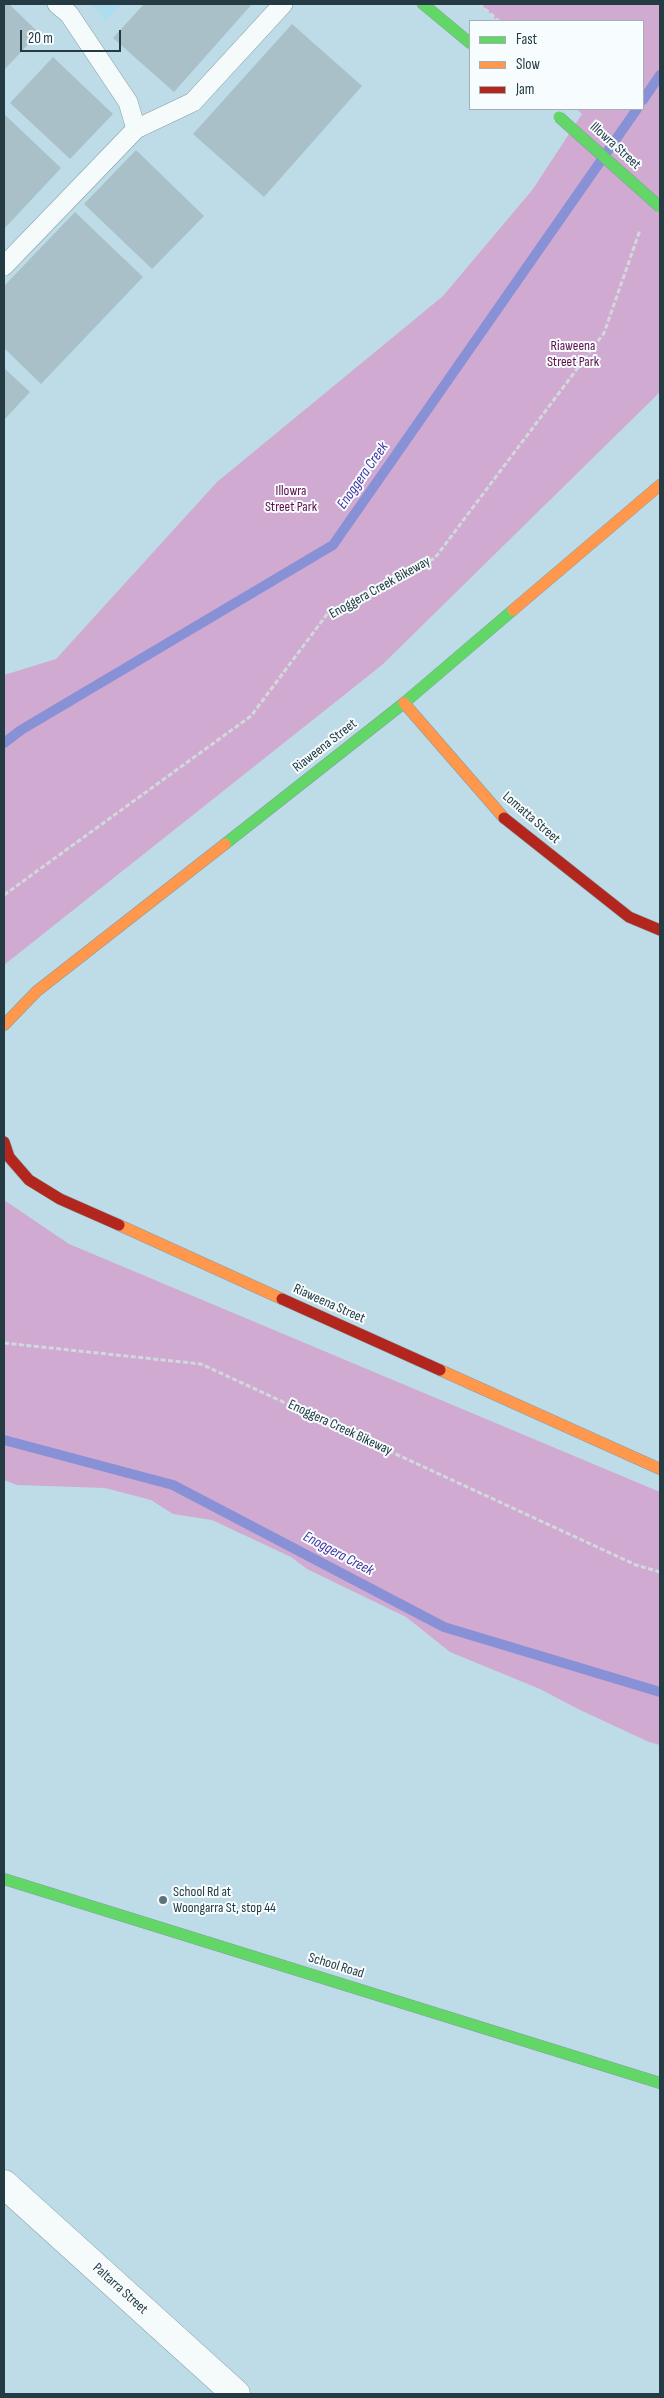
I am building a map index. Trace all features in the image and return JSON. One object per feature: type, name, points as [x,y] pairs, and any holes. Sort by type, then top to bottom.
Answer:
[{"type":"street","points":[[423,4],[469,42]]},
{"type":"street","name":"Illowra Street","points":[[551,110],[660,207]]},
{"type":"street","name":"Riaweena Street","points":[[4,1025],[37,991],[404,703],[660,484]]},
{"type":"street","name":"Lomatta Street","points":[[404,703],[501,816],[629,916],[660,930]]},
{"type":"street","name":"Riaweena Street","points":[[4,1142],[9,1156],[29,1180],[60,1200],[660,1469]]},
{"type":"street","name":"School Road","points":[[4,1878],[660,2083]]},
{"type":"street","name":"Paltarra Street","points":[[4,2184],[236,2394]]},
{"type":"lane","points":[[57,4],[69,14],[128,102],[136,129]]},
{"type":"lane","points":[[4,266],[136,129],[193,102],[283,4]]},
{"type":"path","points":[[479,4],[498,20]]},
{"type":"path","name":"Enoggera Creek Bikeway","points":[[4,895],[251,716],[328,613],[435,558],[604,333],[641,226]]},
{"type":"path","name":"Enoggera Creek Bikeway","points":[[4,1343],[201,1364],[636,1565],[660,1572]]},
{"type":"shaded area","points":[[89,4],[121,4],[105,22],[102,15]]},
{"type":"green space","name":"Riaweena Street Park","points":[[481,4],[660,4],[660,392],[382,665],[4,965],[4,675],[56,659],[217,482],[443,296],[533,189],[582,114],[578,110],[644,110],[644,20],[496,20]]},
{"type":"green space","points":[[4,1200],[69,1244],[660,1492],[660,1745],[649,1742],[578,1709],[540,1689],[450,1652],[406,1617],[307,1569],[291,1557],[212,1520],[173,1514],[151,1500],[105,1488],[17,1485],[4,1480]]},
{"type":"building","points":[[4,4],[9,4],[39,33],[4,70]]},
{"type":"building","points":[[144,4],[252,4],[174,92],[113,38]]},
{"type":"building","points":[[292,24],[362,86],[264,197],[193,134]]},
{"type":"building","points":[[53,57],[113,114],[70,159],[10,103]]},
{"type":"building","points":[[4,114],[61,168],[4,229]]},
{"type":"building","points":[[136,150],[204,216],[152,269],[84,204]]},
{"type":"building","points":[[75,212],[143,277],[41,384],[4,348],[4,286]]},
{"type":"building","points":[[4,368],[30,392],[4,420]]},
{"type":"waterway","name":"Enoggera Creek","points":[[644,99],[660,75]]},
{"type":"waterway","name":"Enoggera Creek","points":[[4,743],[21,730],[333,545],[636,110]]},
{"type":"waterway","name":"Enoggera Creek","points":[[4,1440],[173,1485],[444,1627],[660,1692]]},
{"type":"traffic: fast","points":[[423,4],[469,42]]},
{"type":"traffic: fast","points":[[559,117],[660,207]]},
{"type":"traffic: fast","points":[[225,844],[404,703],[513,610]]},
{"type":"traffic: fast","points":[[4,1879],[660,2083]]},
{"type":"traffic: slow","points":[[513,610],[660,485]]},
{"type":"traffic: slow","points":[[404,703],[504,818]]},
{"type":"traffic: slow","points":[[4,1025],[37,991],[225,844]]},
{"type":"traffic: slow","points":[[119,1225],[282,1299]]},
{"type":"traffic: slow","points":[[440,1370],[660,1469]]},
{"type":"traffic: jam","points":[[504,818],[629,917],[660,930]]},
{"type":"traffic: jam","points":[[4,1142],[9,1157],[29,1180],[60,1199],[119,1225]]},
{"type":"traffic: jam","points":[[282,1299],[440,1370]]},
{"type":"place","name":"School Rd at Woongarra St, stop 44","points":[[163,1900]]},
{"type":"park label","name":"Illowra Street Park","points":[[291,500]]}]
